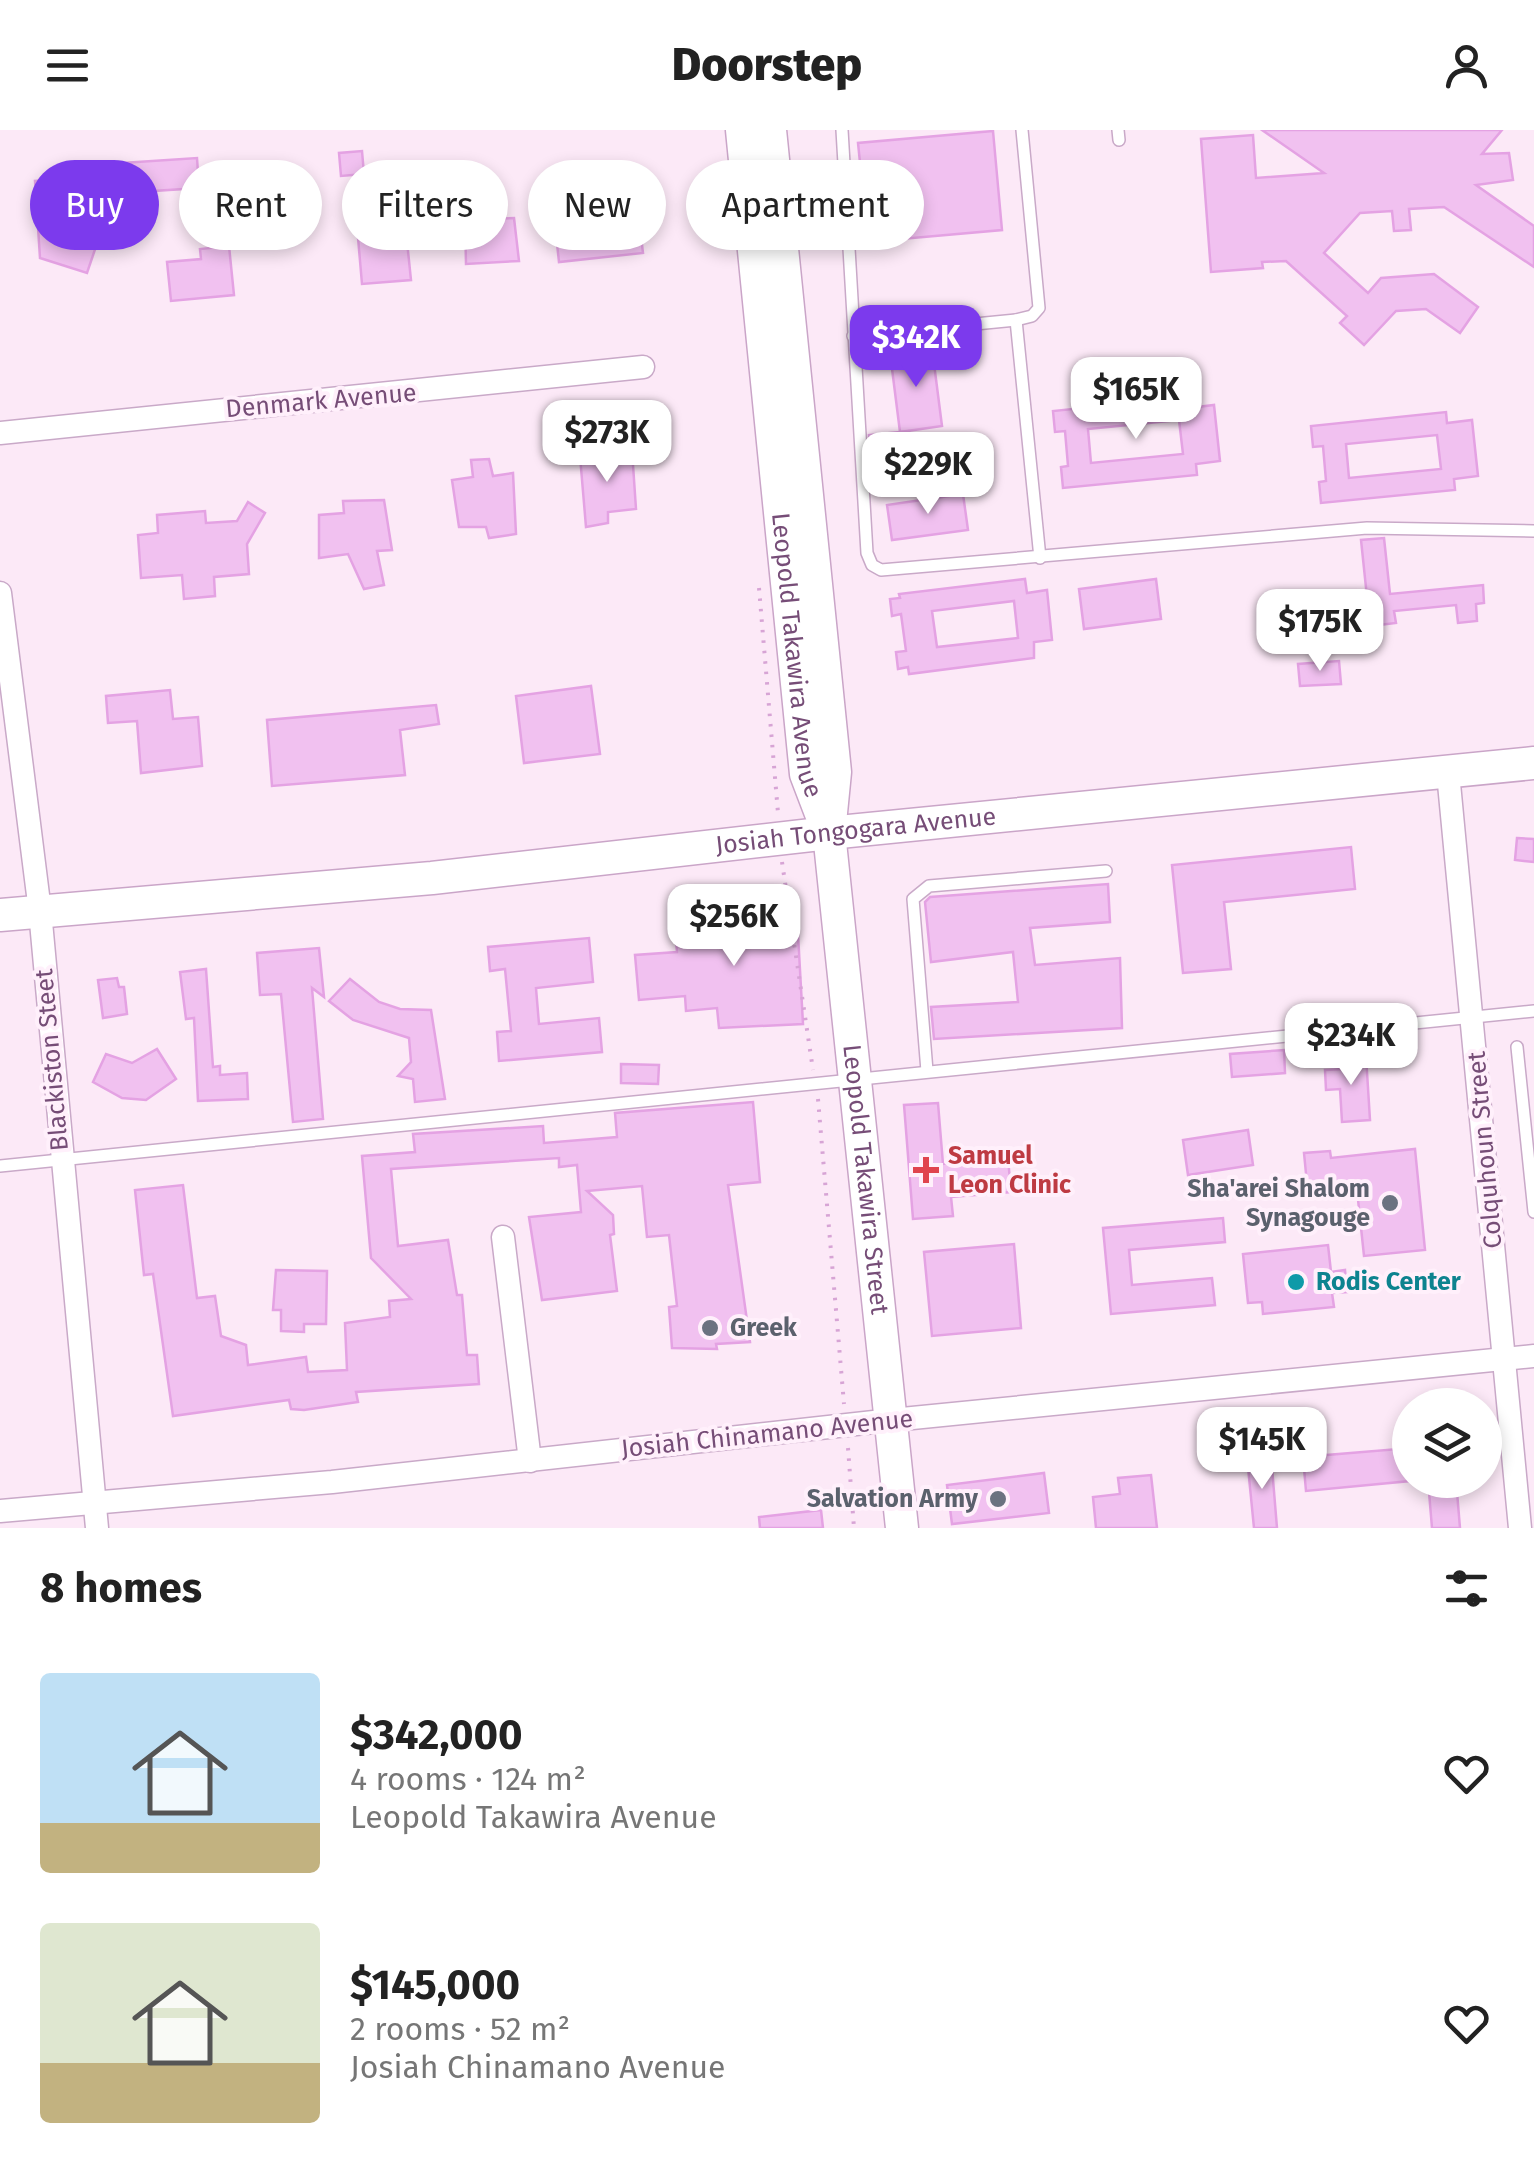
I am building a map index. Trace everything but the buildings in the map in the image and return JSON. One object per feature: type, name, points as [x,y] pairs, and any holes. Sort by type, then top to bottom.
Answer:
[{"type":"main road","name":"Leopold Takawira Avenue","points":[[742,130],[806,774],[829,833]]},
{"type":"main road","name":"Leopold Takawira Avenue","points":[[770,130],[835,772],[829,833]]},
{"type":"main road","name":"Josiah Tongogara Avenue","points":[[0,915],[432,878],[829,833],[1534,763]]},
{"type":"main road","name":"Leopold Takawira Street","points":[[829,833],[858,1078],[902,1528]]},
{"type":"street","name":"Denmark Avenue","points":[[0,433],[643,367]]},
{"type":"street","name":"Blackiston Steet","points":[[0,593],[40,911],[60,1161],[96,1517]]},
{"type":"street","name":"Colquhoun Street","points":[[1448,773],[1520,1528]]},
{"type":"street","points":[[503,1237],[530,1461]]},
{"type":"street","name":"Josiah Chinamano Avenue","points":[[0,1511],[96,1517],[530,1461],[892,1420],[1534,1356]]},
{"type":"lane","points":[[842,130],[867,553],[872,565],[892,571],[1367,528],[1534,531]]},
{"type":"lane","points":[[853,336],[1032,316],[1041,299],[1022,130]]},
{"type":"lane","points":[[1016,320],[1040,558]]},
{"type":"lane","points":[[927,1071],[913,900],[919,891],[1106,871]]},
{"type":"lane","points":[[0,1166],[1534,1011]]},
{"type":"lane","points":[[1516,1046],[1534,1212]]},
{"type":"place","name":"Samuel Leon Clinic","points":[[926,1170]]},
{"type":"place","name":"Sha'arei Shalom Synagouge","points":[[1390,1203]]},
{"type":"place","name":"Rodis Center","points":[[1296,1282]]},
{"type":"place","name":"Greek","points":[[710,1328]]},
{"type":"place","name":"Salvation Army","points":[[998,1499]]}]
